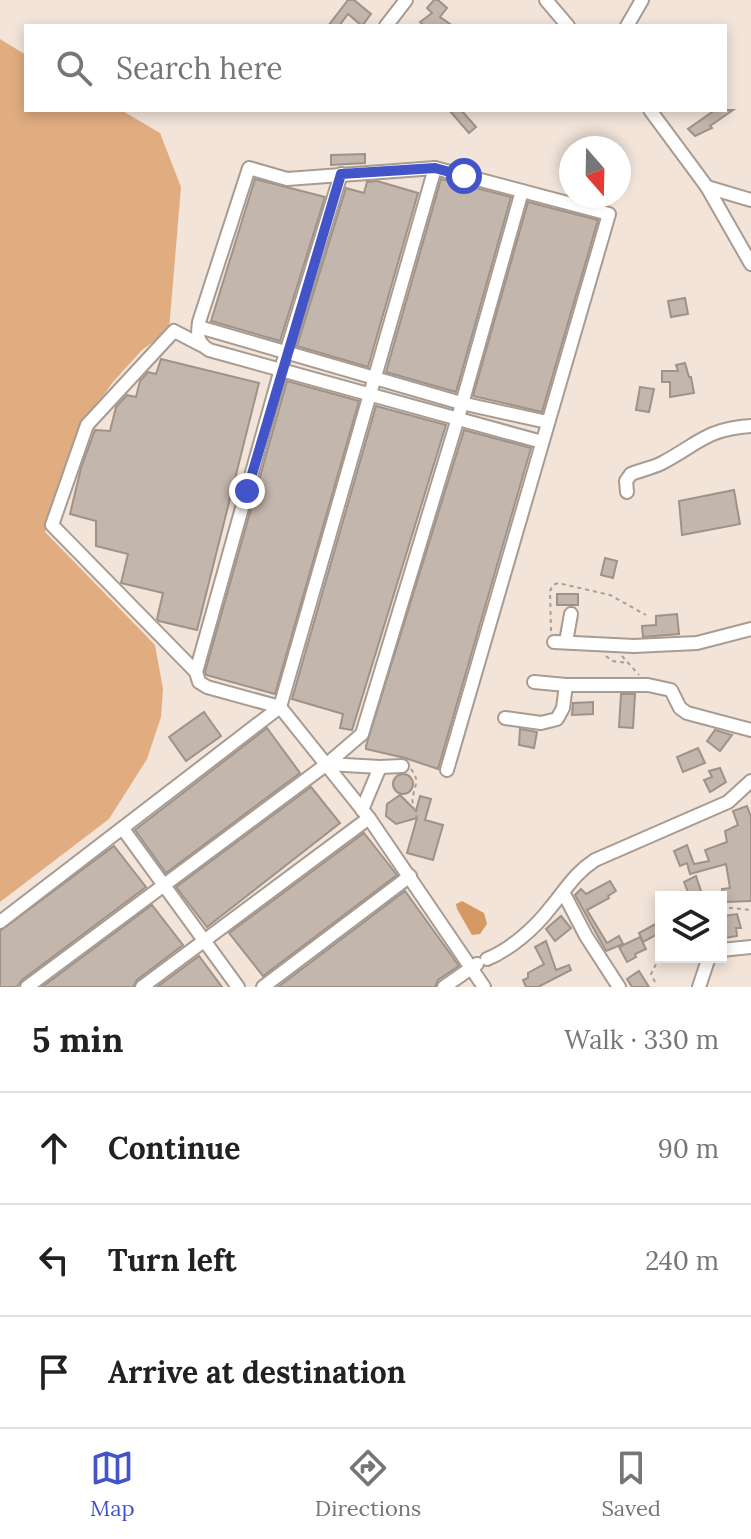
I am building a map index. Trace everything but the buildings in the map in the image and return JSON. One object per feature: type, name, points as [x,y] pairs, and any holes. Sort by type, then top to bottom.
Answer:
[{"type":"street","points":[[388,24],[406,0]]},
{"type":"street","points":[[546,0],[564,24]]},
{"type":"street","points":[[628,24],[642,0]]},
{"type":"street","points":[[651,112],[707,187],[751,264]]},
{"type":"street","points":[[201,345],[197,335],[199,327],[249,168],[287,179],[435,168],[609,214],[447,770]]},
{"type":"street","points":[[0,922],[280,707],[435,168]]},
{"type":"street","points":[[196,672],[281,369],[341,174]]},
{"type":"street","points":[[707,187],[751,200]]},
{"type":"street","points":[[27,987],[327,764],[362,734],[458,418],[522,191]]},
{"type":"street","points":[[199,327],[461,403],[547,422]]},
{"type":"street","points":[[484,987],[366,814],[280,707],[207,687],[199,682],[196,672],[52,525],[87,425],[174,331],[209,350],[542,442]]},
{"type":"street","points":[[627,492],[626,481],[631,474],[661,463],[701,437],[717,431],[751,426]]},
{"type":"street","points":[[571,614],[560,642],[612,645],[697,643],[751,629]]},
{"type":"street","points":[[534,682],[648,685],[671,690],[680,708],[687,713],[737,729],[751,730]]},
{"type":"street","points":[[505,718],[541,723],[557,719],[563,708],[566,685]]},
{"type":"street","points":[[327,764],[402,766]]},
{"type":"street","points":[[142,987],[366,814],[380,767]]},
{"type":"street","points":[[444,987],[470,967],[519,939],[543,916],[578,871],[595,860],[728,802],[751,781]]},
{"type":"street","points":[[123,829],[238,987]]},
{"type":"street","points":[[263,987],[410,876]]},
{"type":"street","points":[[563,892],[586,936],[619,987]]},
{"type":"street","points":[[727,949],[751,947]]},
{"type":"street","points":[[699,987],[707,963]]},
{"type":"path","points":[[560,642],[550,639],[550,591],[558,583],[569,583],[610,595],[646,615]]},
{"type":"path","points":[[597,643],[612,661],[630,663]]},
{"type":"path","points":[[612,645],[648,685]]},
{"type":"path","points":[[402,766],[415,775],[418,786],[412,802],[417,818]]},
{"type":"path","points":[[727,908],[751,910]]},
{"type":"path","points":[[655,982],[651,974],[658,963]]},
{"type":"shaded area","points":[[0,39],[24,54],[24,112],[124,112],[160,133],[181,187],[169,330],[142,350],[113,382],[79,429],[45,532],[155,645],[163,689],[161,717],[147,759],[109,819],[0,902]]},
{"type":"shaded area","points":[[462,901],[484,913],[487,924],[480,934],[472,935],[457,909],[456,904]]},
{"type":"route","points":[[247,491],[341,174],[435,168],[464,176]]}]
